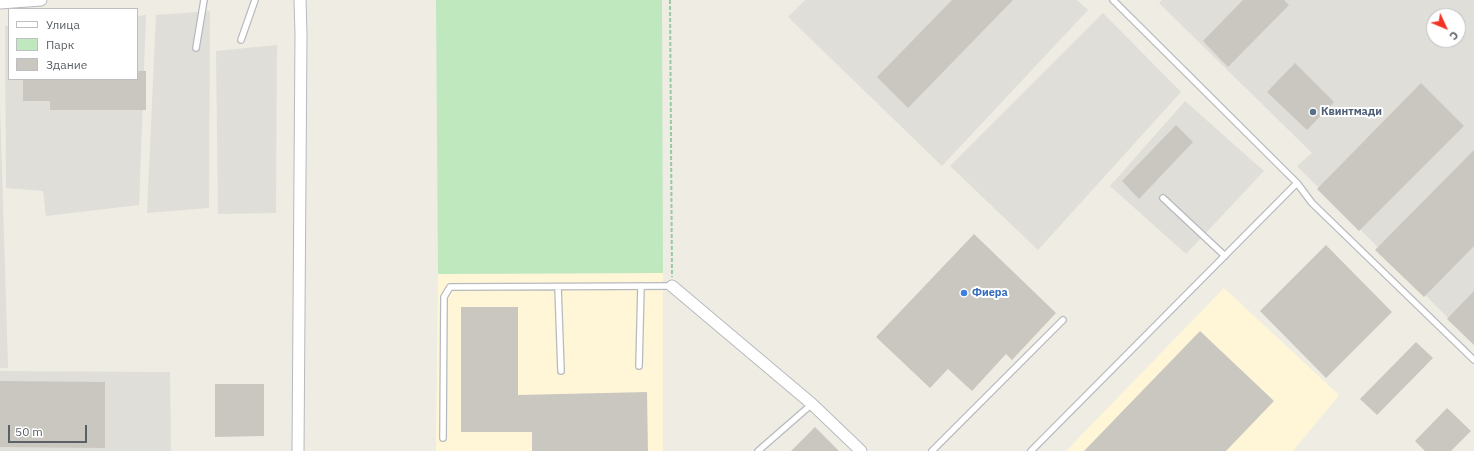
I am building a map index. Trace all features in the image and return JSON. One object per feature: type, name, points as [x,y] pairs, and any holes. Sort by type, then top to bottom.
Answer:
[{"type":"street","points":[[0,3],[22,5],[41,0]]},
{"type":"street","points":[[298,451],[300,0]]},
{"type":"street","points":[[672,286],[812,404],[861,451]]},
{"type":"lane","points":[[196,48],[204,0]]},
{"type":"lane","points":[[241,40],[255,0]]},
{"type":"lane","points":[[1113,0],[1297,183],[1312,203],[1474,360]]},
{"type":"lane","points":[[1031,451],[1297,183]]},
{"type":"lane","points":[[1163,198],[1225,256]]},
{"type":"lane","points":[[639,366],[641,286]]},
{"type":"lane","points":[[443,438],[444,297],[450,287],[672,286]]},
{"type":"lane","points":[[558,287],[561,371]]},
{"type":"lane","points":[[932,451],[1063,320]]},
{"type":"lane","points":[[758,451],[812,404]]},
{"type":"path","points":[[670,0],[672,286]]},
{"type":"shaded area","points":[[805,0],[1077,0],[1088,10],[942,166],[788,17]]},
{"type":"shaded area","points":[[1162,0],[1474,0],[1474,344],[1297,166],[1312,153],[1159,3]]},
{"type":"shaded area","points":[[210,11],[209,208],[147,213],[156,15]]},
{"type":"shaded area","points":[[1103,13],[1181,92],[1038,250],[950,166]]},
{"type":"shaded area","points":[[146,15],[139,205],[46,216],[43,191],[6,188],[5,26],[8,26],[8,80],[138,80],[138,16]]},
{"type":"shaded area","points":[[277,45],[276,213],[218,214],[216,51]]},
{"type":"shaded area","points":[[1185,101],[1264,171],[1186,254],[1110,186]]},
{"type":"shaded area","points":[[0,103],[8,368],[0,368]]},
{"type":"shaded area","points":[[663,273],[663,451],[436,451],[438,274]]},
{"type":"shaded area","points":[[1224,288],[1339,395],[1293,451],[1066,451]]},
{"type":"shaded area","points":[[0,371],[170,372],[171,451],[0,451]]},
{"type":"green space","points":[[436,0],[662,0],[663,273],[438,274]]},
{"type":"building","points":[[952,0],[1013,0],[908,108],[877,77]]},
{"type":"building","points":[[1243,0],[1284,0],[1289,5],[1228,67],[1203,41]]},
{"type":"building","points":[[1295,63],[1334,102],[1307,130],[1267,92]]},
{"type":"building","points":[[138,71],[146,71],[146,110],[50,110],[50,101],[23,101],[23,80],[138,80]]},
{"type":"building","points":[[1421,83],[1464,126],[1359,231],[1317,189]]},
{"type":"building","points":[[1176,125],[1193,142],[1139,199],[1122,181]]},
{"type":"building","points":[[1474,150],[1474,246],[1424,297],[1375,250]]},
{"type":"building","points":[[974,234],[1056,313],[1012,360],[1006,354],[972,391],[948,369],[930,388],[876,337]]},
{"type":"building","points":[[1326,245],[1392,312],[1326,378],[1260,311]]},
{"type":"building","points":[[1474,291],[1474,345],[1447,319]]},
{"type":"building","points":[[461,307],[518,307],[518,395],[647,392],[648,451],[532,451],[532,432],[461,432]]},
{"type":"building","points":[[1200,331],[1274,401],[1226,451],[1084,451]]},
{"type":"building","points":[[1416,342],[1433,358],[1377,415],[1360,399]]},
{"type":"building","points":[[0,381],[105,382],[105,448],[0,447]]},
{"type":"building","points":[[215,384],[264,384],[264,436],[215,437]]},
{"type":"building","points":[[1447,408],[1471,431],[1451,451],[1425,451],[1415,441]]},
{"type":"building","points":[[815,427],[839,451],[791,451]]},
{"type":"place","name":"Квинтмади","points":[[1313,112]]},
{"type":"place","name":"Фиера","points":[[964,293]]}]
